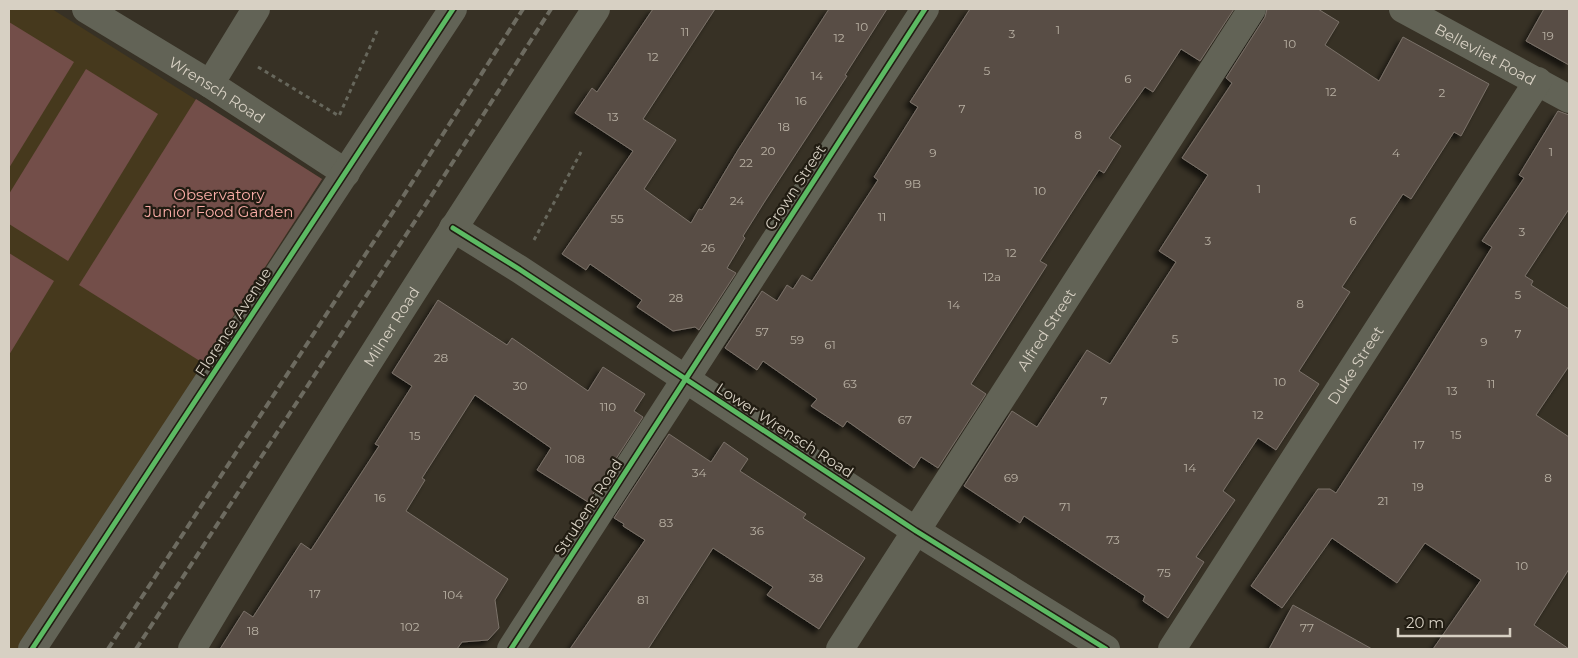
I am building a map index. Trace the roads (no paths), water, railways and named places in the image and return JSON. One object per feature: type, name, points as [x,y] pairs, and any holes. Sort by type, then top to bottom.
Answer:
[{"type":"street","name":"Wrensch Road","points":[[86,9],[210,84],[346,173]]},
{"type":"street","points":[[210,84],[256,9]]},
{"type":"street","name":"Florence Avenue","points":[[32,649],[454,9]]},
{"type":"street","name":"Milner Road","points":[[192,649],[453,228],[596,9]]},
{"type":"street","name":"Crown Street","points":[[686,379],[925,9]]},
{"type":"street","name":"Alfred Street","points":[[840,649],[1252,9]]},
{"type":"street","name":"Bellevliet Road","points":[[1403,9],[1569,99]]},
{"type":"street","name":"Duke Street","points":[[1172,649],[1538,81]]},
{"type":"street","name":"Lower Wrensch Road","points":[[453,228],[519,269],[916,531],[1106,649]]},
{"type":"street","name":"Strubens Road","points":[[511,649],[686,379]]},
{"type":"railway","points":[[108,649],[523,9]]},
{"type":"railway","points":[[136,649],[551,9]]},
{"type":"park label","name":"Observatory Junior Food Garden","points":[[219,202]]}]
